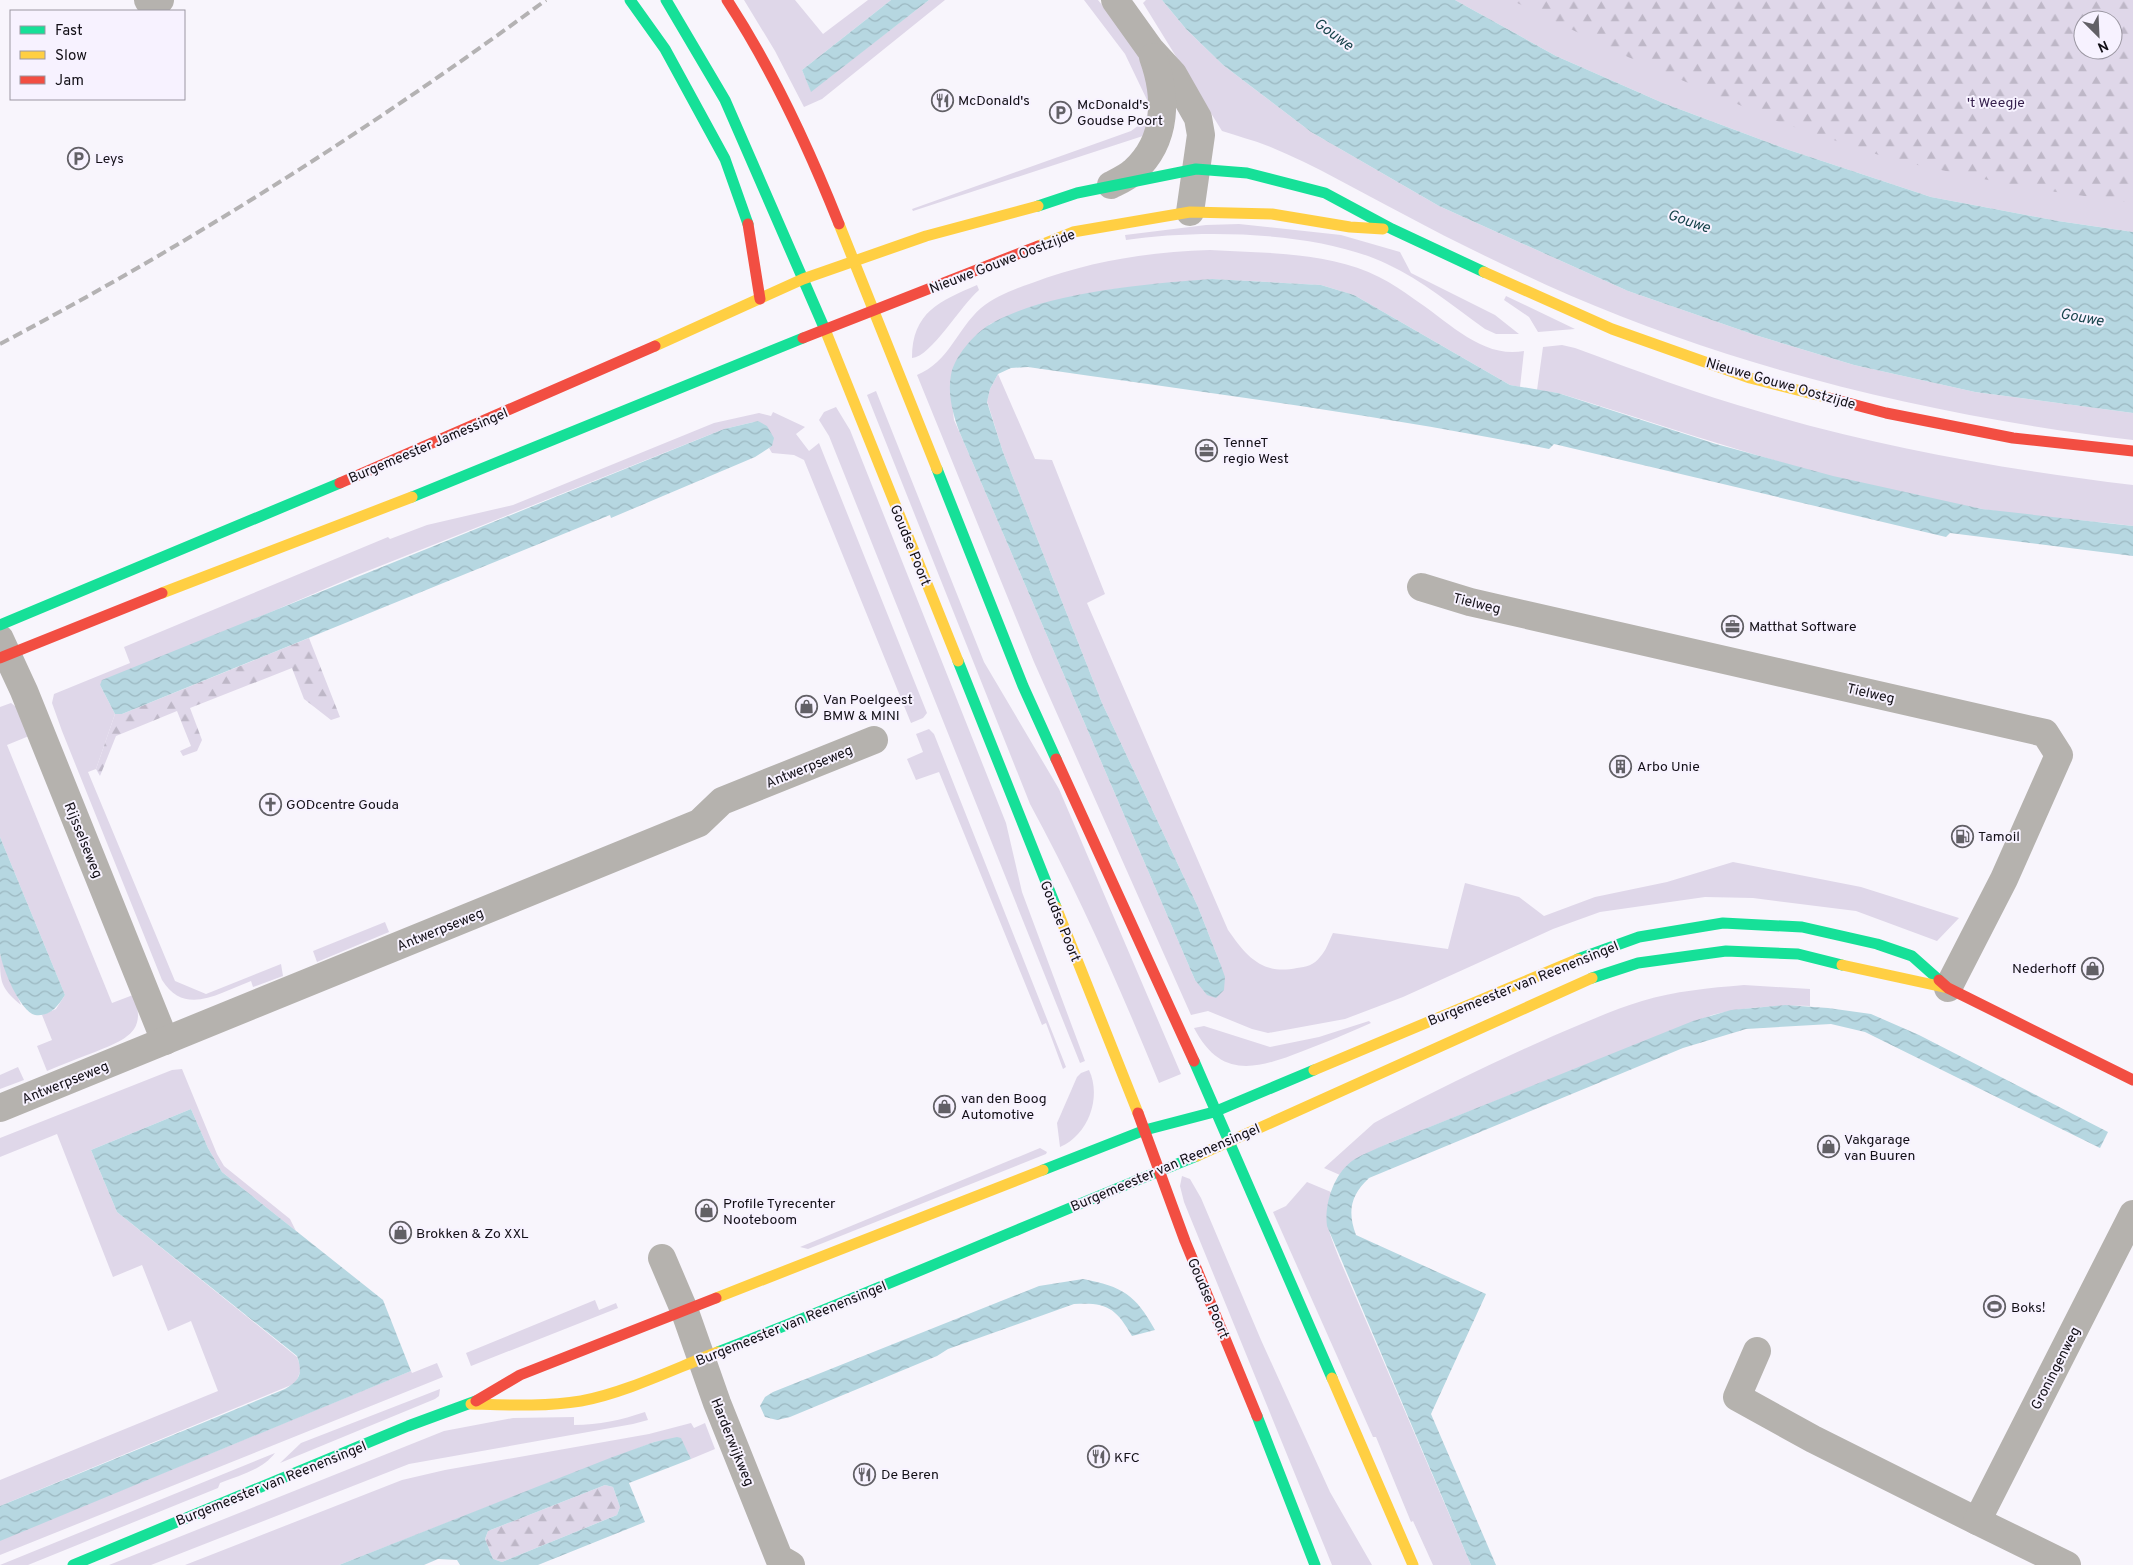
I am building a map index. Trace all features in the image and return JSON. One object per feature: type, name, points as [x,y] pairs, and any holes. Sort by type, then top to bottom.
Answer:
[{"type":"main road","points":[[630,0],[665,49],[725,159],[747,217],[760,298]]},
{"type":"main road","points":[[666,0],[725,100],[803,279]]},
{"type":"main road","points":[[727,0],[750,34],[777,84],[824,183],[1022,686],[1179,1028],[1413,1565]]},
{"type":"main road","name":"Nieuwe Gouwe Oostzijde","points":[[854,260],[926,236],[1005,216],[1078,193],[1112,185],[1196,168],[1248,174],[1325,193],[1392,229],[1530,294],[1612,329],[1750,378],[1886,413],[2004,436],[2133,451]]},
{"type":"main road","name":"Nieuwe Gouwe Oostzijde","points":[[825,329],[1073,232],[1190,212],[1272,214],[1350,227],[1392,229]]},
{"type":"main road","name":"Burgemeester Jamessingel","points":[[0,625],[326,489],[803,279],[854,260]]},
{"type":"main road","name":"Goudse Poort","points":[[803,279],[825,329],[1145,1130],[1158,1171],[1315,1565]]},
{"type":"main road","points":[[3,651],[240,560],[431,490],[825,329]]},
{"type":"main road","name":"Burgemeester van Reenensingel","points":[[73,1565],[336,1456],[471,1404],[520,1375],[685,1312],[1145,1130],[1214,1112],[1563,964],[1639,937],[1723,923],[1802,927],[1877,944],[1912,956],[1948,988],[2133,1080]]},
{"type":"main road","name":"Burgemeester van Reenensingel","points":[[471,1404],[530,1405],[581,1401],[608,1394],[701,1360],[1158,1171],[1228,1144],[1284,1116],[1467,1033],[1584,982],[1638,963],[1726,952],[1798,954],[1899,979],[1948,988]]},
{"type":"street","points":[[148,0],[152,6],[160,0]]},
{"type":"street","name":"Nieuwe Gouwe Oostzijde","points":[[1115,0],[1150,48],[1173,74],[1198,118],[1200,135],[1190,212]]},
{"type":"street","name":"Nieuwe Gouwe Oostzijde","points":[[1112,185],[1134,172],[1155,144],[1163,114],[1161,81],[1150,48]]},
{"type":"street","name":"Tielweg","points":[[1421,587],[1470,602],[2045,733],[2059,755],[2004,879],[1948,988]]},
{"type":"street","name":"Rijsselseweg","points":[[3,651],[165,1042]]},
{"type":"street","name":"Antwerpseweg","points":[[0,1108],[699,823],[722,802],[874,740]]},
{"type":"street","name":"Groningenweg","points":[[1977,1521],[2133,1214]]},
{"type":"street","points":[[662,1258],[685,1312]]},
{"type":"street","name":"Harderwijkweg","points":[[685,1312],[701,1360],[779,1558],[791,1565]]},
{"type":"street","points":[[1757,1351],[1737,1398],[1787,1426],[2067,1565]]},
{"type":"green space","points":[[744,0],[795,0],[823,34],[868,0],[891,0],[802,70],[811,91],[929,0],[945,0],[822,99],[804,107],[775,51]]},
{"type":"green space","points":[[1084,0],[1098,0],[1137,49],[1152,79],[1152,133],[913,211],[912,209],[1131,131],[1146,120],[1149,104],[1125,54]]},
{"type":"green space","points":[[1146,0],[1162,0],[1186,29],[1223,65],[1311,132],[1439,206],[1628,291],[1755,335],[1854,365],[1975,392],[2133,413],[2133,440],[1989,418],[1846,388],[1775,369],[1706,347],[1569,295],[1464,246],[1303,161],[1262,144],[1222,131],[1143,3]]},
{"type":"green space","name":"'t Weegje","points":[[1455,0],[2133,0],[2133,232],[2058,221],[1931,197],[1789,150],[1663,103],[1556,56]]},
{"type":"green space","name":"'t Weegje","points":[[1511,0],[2133,0],[2133,203],[2021,187],[1894,160],[1779,122],[1628,57]]},
{"type":"green space","points":[[1239,224],[1341,235],[1400,252],[1411,273],[1495,315],[1519,334],[1496,334],[1485,329],[1438,294],[1400,270],[1359,253],[1328,245],[1294,239],[1223,234],[1188,234],[1126,240],[1125,235],[1206,225]]},
{"type":"green space","points":[[1210,250],[1296,255],[1318,258],[1360,269],[1397,287],[1480,344],[1509,352],[1524,351],[1520,387],[1510,385],[1354,295],[1321,285],[1212,279],[1115,289],[1070,297],[1027,309],[990,324],[950,386],[954,420],[1195,980],[1220,963],[1198,907],[1102,703],[1003,452],[987,401],[990,389],[998,374],[1035,459],[1052,460],[1105,594],[1087,603],[1228,930],[1256,962],[1274,969],[1300,968],[1310,965],[1322,955],[1333,933],[1448,949],[1465,883],[1519,897],[1544,916],[1595,897],[1667,882],[1733,862],[1861,887],[1959,918],[1937,941],[1856,911],[1753,898],[1705,897],[1600,912],[1553,929],[1403,997],[1345,1019],[1268,1033],[1252,1029],[1208,1011],[1191,1015],[1034,662],[917,375],[928,369],[945,354],[965,326],[981,308],[1012,290],[1054,275],[1097,263],[1164,253]]},
{"type":"green space","points":[[977,285],[979,290],[937,340],[920,355],[912,358],[913,342],[917,329],[931,310],[951,297]]},
{"type":"green space","points":[[1506,296],[1575,329],[1538,332],[1529,317],[1504,300]]},
{"type":"green space","points":[[1562,345],[1737,405],[1807,425],[1899,447],[1993,465],[2133,485],[2133,526],[1982,509],[1874,487],[1821,474],[1715,443],[1558,393],[1537,390],[1543,347]]},
{"type":"green space","points":[[876,391],[984,662],[1059,789],[1181,1074],[1159,1083],[1098,942],[1030,804],[867,395]]},
{"type":"green space","points":[[836,407],[850,430],[1006,823],[1022,892],[1085,1061],[1080,1063],[829,436],[819,420],[824,412]]},
{"type":"green space","points":[[773,412],[805,427],[796,434],[809,451],[819,443],[927,713],[923,718],[911,723],[804,460],[794,455],[772,453],[769,448],[772,446],[758,421],[724,429],[355,576],[100,685],[115,714],[96,769],[88,772],[175,981],[206,994],[281,964],[283,976],[253,987],[251,981],[215,996],[192,1000],[181,997],[171,991],[162,980],[62,731],[52,703],[54,694],[130,663],[124,647],[388,537],[390,539],[427,525],[513,505],[714,423],[759,413],[771,416]]},
{"type":"green space","points":[[309,638],[340,717],[331,720],[304,699],[292,668],[190,708],[202,740],[197,751],[183,756],[180,751],[191,746],[177,711],[116,736],[100,776],[96,769],[115,714],[122,714]]},
{"type":"green space","points":[[11,703],[16,707],[29,736],[7,745],[112,1003],[133,995],[138,1018],[136,1026],[124,1038],[106,1048],[47,1071],[37,1046],[52,1040],[42,1015],[56,1009],[65,995],[0,837],[0,707]]},
{"type":"green space","points":[[929,729],[934,734],[1066,1067],[1063,1069],[1046,1023],[1042,1025],[939,772],[916,780],[907,759],[923,752],[916,734]]},
{"type":"green space","points":[[385,922],[389,932],[317,962],[313,951]]},
{"type":"green space","points":[[0,955],[21,1005],[5,989],[1,978]]},
{"type":"green space","points":[[1744,985],[1810,989],[1810,1006],[1761,1007],[1712,1015],[1387,1144],[1354,1160],[1340,1175],[1324,1168],[1374,1123],[1468,1075],[1553,1036],[1597,1017],[1642,1001],[1692,990]]},
{"type":"green space","points":[[1369,1021],[1371,1023],[1286,1057],[1255,1065],[1241,1066],[1228,1063],[1216,1056],[1205,1045],[1194,1028],[1204,1026],[1270,1047],[1319,1037]]},
{"type":"green space","points":[[18,1067],[24,1080],[0,1089],[0,1075]]},
{"type":"green space","points":[[182,1069],[217,1154],[224,1166],[290,1219],[296,1231],[222,1172],[208,1148],[191,1109],[91,1150],[117,1212],[297,1357],[301,1369],[296,1383],[0,1506],[0,1480],[218,1391],[191,1321],[168,1331],[142,1265],[113,1277],[57,1134],[0,1157],[0,1138],[172,1070]]},
{"type":"green space","points":[[1089,1070],[1094,1092],[1090,1114],[1078,1134],[1060,1147],[1057,1123],[1077,1077]]},
{"type":"green space","points":[[1040,1148],[1047,1152],[1046,1154],[808,1249],[800,1247]]},
{"type":"green space","points":[[1182,1176],[1190,1179],[1201,1198],[1261,1340],[1330,1492],[1372,1565],[1332,1565],[1184,1202],[1180,1186]]},
{"type":"green space","points":[[1307,1182],[1331,1192],[1327,1218],[1332,1240],[1471,1565],[1433,1565],[1413,1521],[1411,1522],[1376,1437],[1373,1437],[1273,1212],[1286,1206]]},
{"type":"green space","points":[[595,1300],[599,1310],[616,1303],[618,1308],[471,1366],[466,1353]]},
{"type":"green space","points":[[437,1363],[443,1377],[0,1555],[0,1540],[401,1375],[411,1371],[412,1373]]},
{"type":"green space","points":[[440,1389],[439,1396],[435,1399],[280,1463],[301,1443]]},
{"type":"green space","points":[[645,1412],[648,1420],[633,1424],[409,1464],[151,1565],[109,1565],[444,1431],[513,1418],[574,1417],[574,1425],[592,1424],[619,1420]]},
{"type":"green space","points":[[691,1423],[694,1428],[705,1423],[715,1449],[691,1459],[680,1438],[654,1442],[339,1565],[185,1565],[402,1480],[445,1470],[649,1434]]},
{"type":"green space","points":[[275,1453],[264,1464],[220,1483],[218,1488],[28,1565],[0,1565]]},
{"type":"green space","points":[[605,1485],[613,1487],[620,1507],[617,1515],[502,1562],[493,1559],[485,1539],[488,1531]]},
{"type":"water","points":[[891,0],[929,0],[811,92],[802,70]]},
{"type":"water","name":"Gouwe","points":[[1162,0],[1455,0],[1556,56],[1663,103],[1789,150],[1931,197],[2058,221],[2133,232],[2133,413],[1975,392],[1854,365],[1755,335],[1628,291],[1439,206],[1311,132],[1223,65],[1186,29]]},
{"type":"water","points":[[1212,279],[1321,285],[1354,295],[1510,385],[1558,393],[1716,444],[1833,476],[1982,509],[2133,526],[2133,556],[1950,533],[1946,537],[1554,444],[1549,449],[1354,414],[1028,367],[1011,368],[998,374],[990,389],[987,402],[1003,452],[1102,703],[1198,907],[1220,963],[1225,977],[1224,990],[1216,998],[1207,995],[1195,980],[962,438],[954,415],[950,391],[953,368],[960,354],[971,340],[989,325],[1011,314],[1066,297],[1159,283]]},
{"type":"water","points":[[758,421],[767,426],[774,438],[772,446],[755,457],[611,518],[610,515],[122,714],[115,714],[100,685],[102,680],[724,429]]},
{"type":"water","points":[[0,837],[65,995],[56,1007],[45,1014],[35,1015],[23,1006],[1,960]]},
{"type":"water","points":[[1785,1005],[1871,1014],[1919,1035],[2108,1132],[2100,1148],[1865,1032],[1831,1024],[1746,1029],[1683,1048],[1369,1178],[1358,1191],[1352,1204],[1351,1211],[1356,1235],[1486,1294],[1431,1414],[1496,1565],[1471,1565],[1327,1226],[1327,1208],[1336,1180],[1341,1172],[1355,1159],[1371,1151],[1693,1021],[1731,1010]]},
{"type":"water","points":[[191,1109],[208,1148],[222,1172],[383,1300],[411,1371],[0,1541],[0,1506],[285,1389],[294,1383],[299,1376],[300,1367],[297,1356],[117,1212],[91,1150]]},
{"type":"water","points":[[1083,1279],[1108,1285],[1126,1294],[1141,1308],[1155,1330],[1132,1336],[1121,1319],[1109,1309],[1095,1304],[1074,1304],[948,1349],[937,1356],[790,1417],[777,1420],[765,1417],[760,1406],[765,1397],[773,1392],[1039,1286]]},
{"type":"water","points":[[677,1437],[681,1438],[691,1459],[629,1483],[645,1522],[538,1565],[460,1565],[457,1560],[438,1559],[424,1565],[339,1565],[610,1458],[654,1442]],"holes":[[[605,1485],[613,1487],[620,1507],[617,1515],[502,1562],[493,1559],[485,1539],[488,1531]]]},
{"type":"railway","points":[[0,344],[211,225],[414,94],[546,0]]},
{"type":"traffic: fast","points":[[630,0],[665,49],[725,159],[748,224]]},
{"type":"traffic: fast","points":[[666,0],[725,100],[826,332]]},
{"type":"traffic: fast","points":[[1038,206],[1077,193],[1196,169],[1247,173],[1325,193],[1392,229],[1484,272]]},
{"type":"traffic: fast","points":[[412,497],[803,338]]},
{"type":"traffic: fast","points":[[937,469],[1023,686],[1056,759]]},
{"type":"traffic: fast","points":[[0,625],[340,483]]},
{"type":"traffic: fast","points":[[958,661],[1056,907]]},
{"type":"traffic: fast","points":[[1578,959],[1639,937],[1723,923],[1802,927],[1877,944],[1912,956],[1939,980]]},
{"type":"traffic: fast","points":[[1592,978],[1638,963],[1726,951],[1798,954],[1842,965]]},
{"type":"traffic: fast","points":[[1194,1061],[1332,1378]]},
{"type":"traffic: fast","points":[[1043,1170],[1145,1130],[1214,1112],[1314,1070]]},
{"type":"traffic: fast","points":[[718,1352],[1197,1156]]},
{"type":"traffic: fast","points":[[73,1565],[408,1426],[476,1401]]},
{"type":"traffic: fast","points":[[1257,1416],[1315,1565]]},
{"type":"traffic: slow","points":[[655,346],[803,279],[926,236],[1038,206]]},
{"type":"traffic: slow","points":[[1038,246],[1073,232],[1190,212],[1272,214],[1350,227],[1383,229]]},
{"type":"traffic: slow","points":[[839,224],[937,469]]},
{"type":"traffic: slow","points":[[1484,272],[1612,329],[1750,378],[1829,398]]},
{"type":"traffic: slow","points":[[826,332],[958,661]]},
{"type":"traffic: slow","points":[[162,593],[412,497]]},
{"type":"traffic: slow","points":[[1056,907],[1138,1113]]},
{"type":"traffic: slow","points":[[1314,1070],[1578,959]]},
{"type":"traffic: slow","points":[[1842,965],[1948,988]]},
{"type":"traffic: slow","points":[[1197,1156],[1592,978]]},
{"type":"traffic: slow","points":[[716,1298],[1043,1170]]},
{"type":"traffic: slow","points":[[471,1404],[540,1405],[581,1401],[633,1386],[718,1352]]},
{"type":"traffic: slow","points":[[1332,1378],[1413,1565]]},
{"type":"traffic: jam","points":[[727,0],[760,54],[789,109],[839,224]]},
{"type":"traffic: jam","points":[[748,224],[760,299]]},
{"type":"traffic: jam","points":[[803,338],[1038,246]]},
{"type":"traffic: jam","points":[[340,483],[655,346]]},
{"type":"traffic: jam","points":[[1829,398],[1886,413],[2013,438],[2133,451]]},
{"type":"traffic: jam","points":[[0,658],[162,593]]},
{"type":"traffic: jam","points":[[1056,759],[1194,1061]]},
{"type":"traffic: jam","points":[[1939,980],[1948,988],[2133,1080]]},
{"type":"traffic: jam","points":[[1138,1113],[1185,1241],[1257,1416]]},
{"type":"traffic: jam","points":[[476,1401],[520,1375],[716,1298]]},
{"type":"place","name":"McDonald's","points":[[942,100]]},
{"type":"place","name":"McDonald's Goudse Poort","points":[[1061,112]]},
{"type":"place","name":"Leys","points":[[79,158]]},
{"type":"place","name":"TenneT regio West","points":[[1207,450]]},
{"type":"place","name":"Matthat Software","points":[[1733,626]]},
{"type":"place","name":"Van Poelgeest BMW & MINI","points":[[807,707]]},
{"type":"place","name":"Arbo Unie","points":[[1621,766]]},
{"type":"place","name":"GODcentre Gouda","points":[[270,804]]},
{"type":"place","name":"Tamoil","points":[[1962,836]]},
{"type":"place","name":"Nederhoff","points":[[2092,968]]},
{"type":"place","name":"van den Boog Automotive","points":[[945,1106]]},
{"type":"place","name":"Vakgarage van Buuren","points":[[1828,1147]]},
{"type":"place","name":"Profile Tyrecenter Nooteboom","points":[[707,1211]]},
{"type":"place","name":"Brokken & Zo XXL","points":[[400,1233]]},
{"type":"place","name":"Boks!","points":[[1995,1307]]},
{"type":"place","name":"KFC","points":[[1098,1457]]},
{"type":"place","name":"De Beren","points":[[865,1474]]}]
